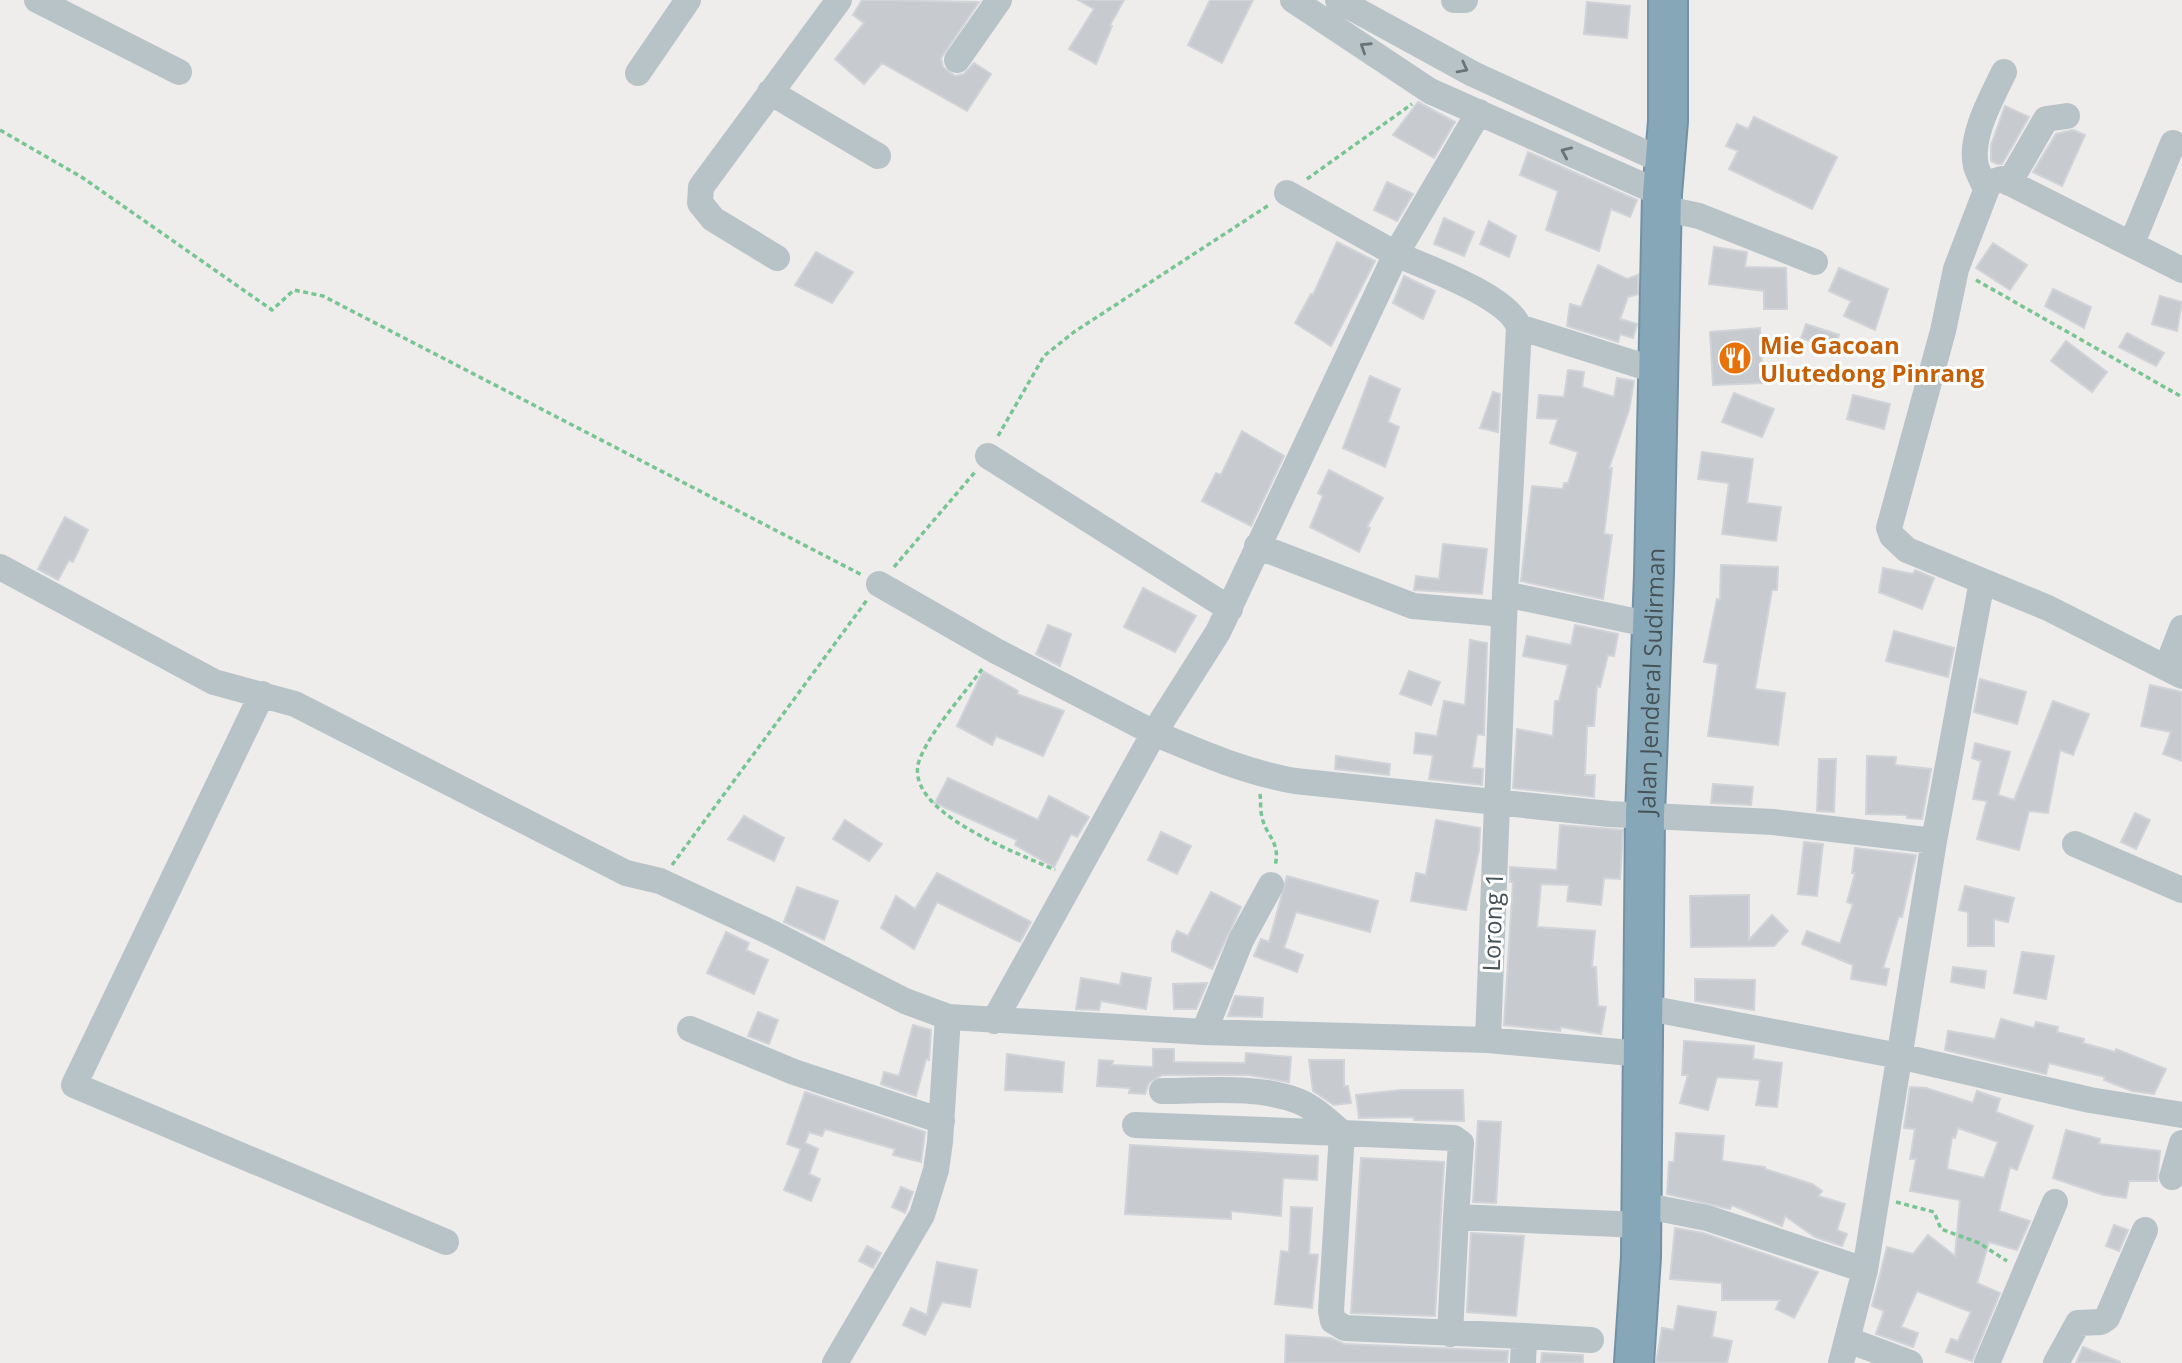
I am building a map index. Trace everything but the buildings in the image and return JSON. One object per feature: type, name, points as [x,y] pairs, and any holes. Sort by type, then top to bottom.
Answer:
[{"type":"highway","name":"Jalan Jenderal Sudirman","points":[[1634,1363],[1642,1215],[1645,815],[1668,0]]},
{"type":"street","points":[[37,0],[179,72]]},
{"type":"street","points":[[638,73],[688,0]]},
{"type":"street","points":[[778,258],[713,219],[700,203],[701,187],[839,0]]},
{"type":"street","points":[[957,60],[999,0]]},
{"type":"street","points":[[1338,0],[1473,74],[1663,188],[1699,216],[1815,262]]},
{"type":"street","points":[[1454,0],[1465,0]]},
{"type":"street","points":[[1297,1],[1430,90],[1663,188]]},
{"type":"street","points":[[2004,72],[1980,133],[1976,165],[1997,185],[2132,243],[2182,270]]},
{"type":"street","points":[[770,92],[878,156]]},
{"type":"street","points":[[994,1021],[1154,733],[1230,609],[1257,546],[1396,254],[1479,112]]},
{"type":"street","points":[[2067,116],[2046,119],[1997,185],[1956,269],[1943,331],[1889,528],[1892,536],[1907,550],[2048,608],[2174,672],[2182,628]]},
{"type":"street","points":[[2132,243],[2173,143]]},
{"type":"street","points":[[1287,193],[1396,254],[1490,299],[1516,316],[1520,327],[1658,371]]},
{"type":"street","name":"Lorong 1","points":[[1488,1040],[1505,604],[1520,327]]},
{"type":"street","points":[[988,456],[1230,609]]},
{"type":"street","points":[[1257,546],[1413,606],[1505,604],[1652,625]]},
{"type":"street","points":[[0,567],[214,682],[295,704],[396,752],[626,873],[660,881],[772,933],[905,1001],[948,1017],[1203,1032],[1488,1040],[1642,1054]]},
{"type":"street","points":[[1910,1363],[1845,1351],[1865,1269],[1934,841],[1982,581]]},
{"type":"street","points":[[879,584],[996,651],[1154,733],[1259,774],[1371,791],[1645,815],[1773,822],[1934,841]]},
{"type":"street","points":[[262,694],[74,1085],[446,1242]]},
{"type":"street","points":[[2075,844],[2182,890]]},
{"type":"street","points":[[1203,1032],[1241,940],[1271,885]]},
{"type":"street","points":[[1643,1007],[1899,1056],[2090,1100],[2182,1115]]},
{"type":"street","points":[[835,1363],[922,1215],[936,1170],[942,1121],[948,1017]]},
{"type":"street","points":[[690,1029],[794,1072],[942,1121]]},
{"type":"street","points":[[1163,1091],[1235,1091],[1297,1101],[1321,1114],[1342,1133]]},
{"type":"street","points":[[1136,1125],[1454,1138],[1461,1143],[1450,1334]]},
{"type":"street","points":[[1342,1133],[1331,1311],[1333,1321],[1345,1328],[1591,1340]]},
{"type":"street","points":[[2172,1177],[2182,1143]]},
{"type":"street","points":[[1987,1363],[2055,1202]]},
{"type":"street","points":[[1456,1217],[1642,1215],[1707,1218],[1865,1269]]},
{"type":"street","points":[[2056,1363],[2078,1323],[2101,1322],[2108,1318],[2145,1230]]},
{"type":"street","points":[[1523,1363],[1524,1336]]},
{"type":"path","points":[[0,130],[83,178],[272,310],[294,290],[323,296],[879,584]]},
{"type":"path","points":[[1956,269],[2182,397]]},
{"type":"path","points":[[996,651],[919,759],[918,785],[925,797],[959,824],[1073,878]]},
{"type":"path","points":[[1259,774],[1262,820],[1272,834],[1278,854],[1271,885]]},
{"type":"path","points":[[1877,1198],[1934,1212],[1941,1229],[1979,1243],[2025,1274]]},
{"type":"place","name":"Mie Gacoan Ulutedong Pinrang","points":[[1735,358]]}]
